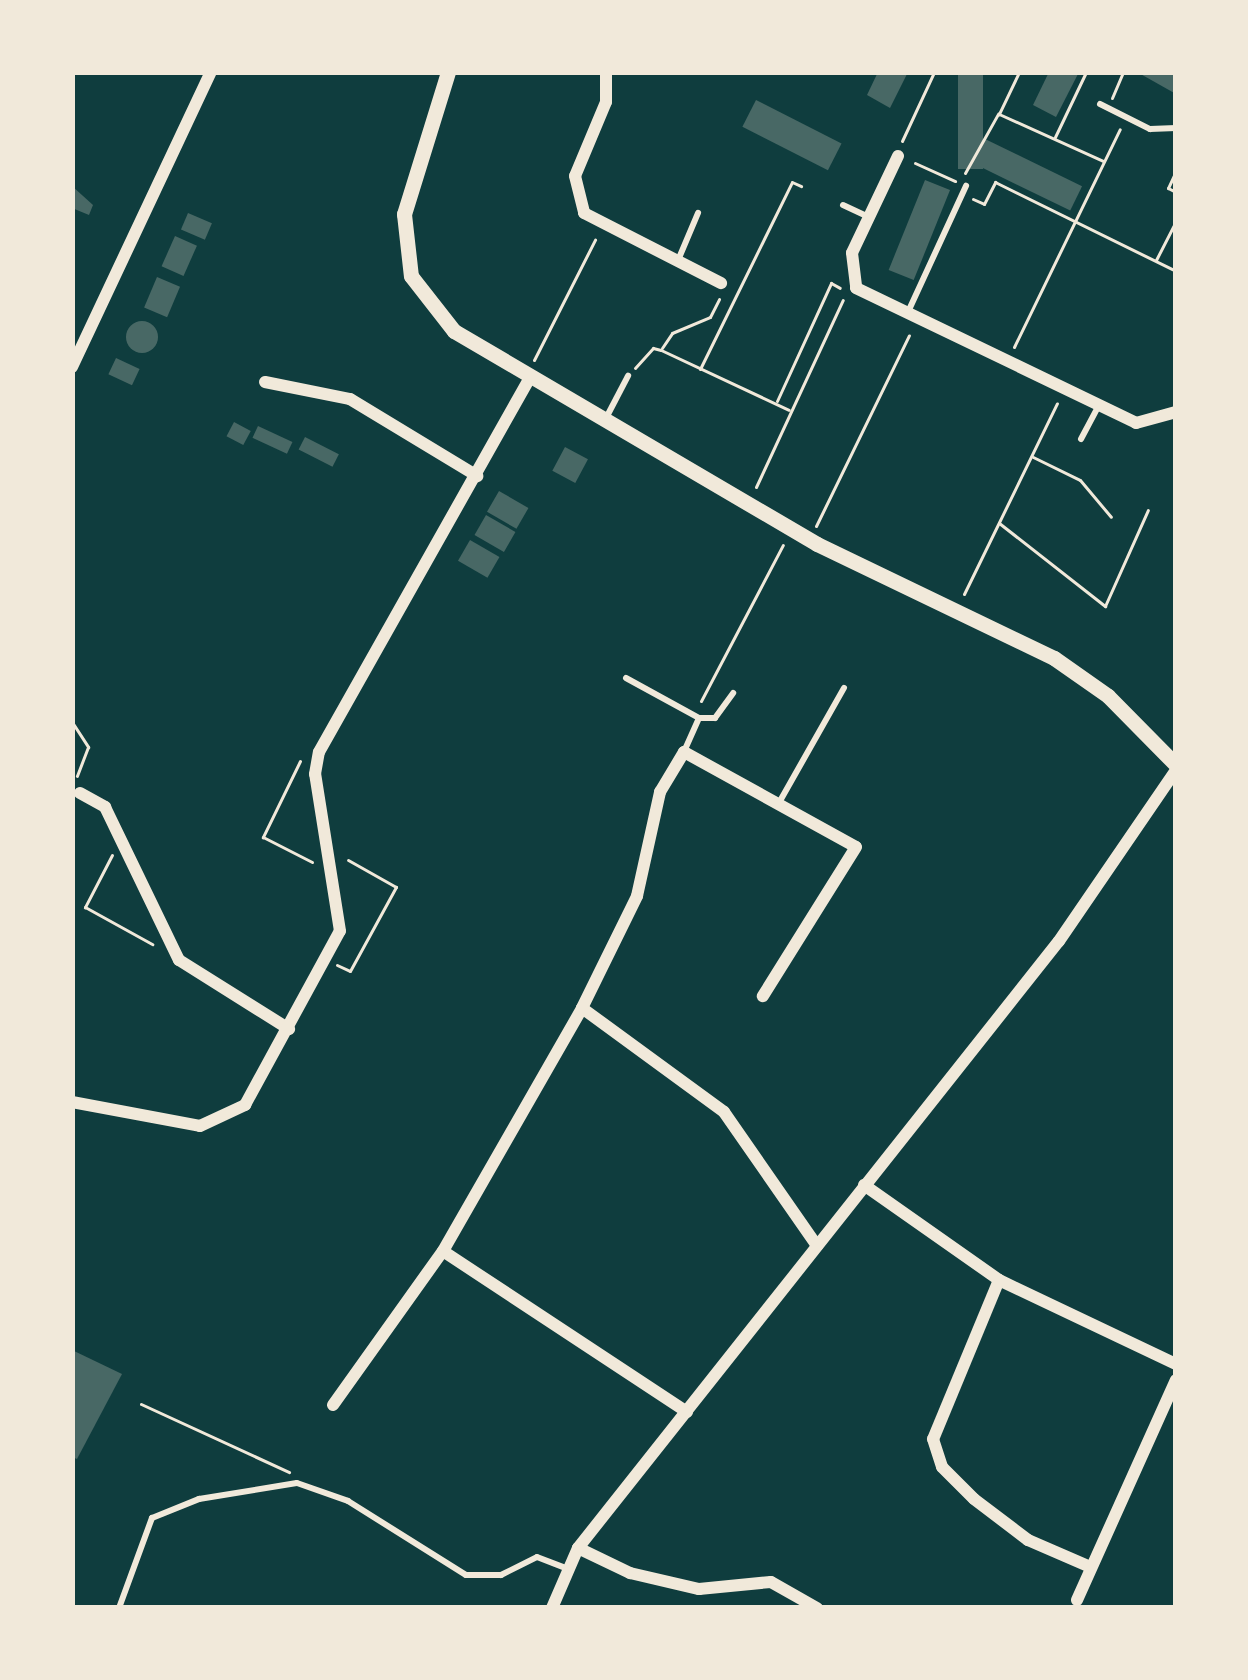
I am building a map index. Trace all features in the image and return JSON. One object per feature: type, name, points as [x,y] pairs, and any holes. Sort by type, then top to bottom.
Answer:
[{"type":"street","points":[[72,368],[212,72]]},
{"type":"street","points":[[448,72],[404,214],[411,276],[454,331],[527,379],[791,529],[1054,658],[1108,696],[1176,768],[1059,941],[578,1548],[552,1608]]},
{"type":"street","points":[[606,72],[606,102],[575,176],[584,213],[721,283]]},
{"type":"street","points":[[898,156],[852,253],[851,290],[913,314],[1136,423],[1176,412]]},
{"type":"street","points":[[72,1102],[200,1126],[245,1105],[340,931],[327,854],[319,752],[527,379]]},
{"type":"street","points":[[265,382],[350,399],[477,476]]},
{"type":"street","points":[[333,1405],[443,1251],[582,1008],[637,896],[660,792],[684,752],[856,847],[763,996]]},
{"type":"street","points":[[76,791],[105,807],[179,960],[289,1029]]},
{"type":"street","points":[[582,1008],[724,1112],[817,1246]]},
{"type":"street","points":[[864,1185],[999,1280],[1176,1364]]},
{"type":"street","points":[[443,1251],[687,1412]]},
{"type":"street","points":[[999,1280],[933,1439],[942,1467],[974,1499],[1028,1540],[1090,1567]]},
{"type":"street","points":[[1078,1600],[1176,1380]]},
{"type":"street","points":[[578,1548],[630,1573],[699,1589],[771,1582],[817,1608]]},
{"type":"lane","points":[[1103,105],[1150,129],[1176,128]]},
{"type":"lane","points":[[913,314],[963,188]]},
{"type":"lane","points":[[843,205],[868,217]]},
{"type":"lane","points":[[678,262],[698,214]]},
{"type":"lane","points":[[603,423],[628,376]]},
{"type":"lane","points":[[1081,439],[1100,403]]},
{"type":"lane","points":[[626,678],[697,716],[715,718],[733,693]]},
{"type":"lane","points":[[778,804],[844,688]]},
{"type":"lane","points":[[684,752],[697,716]]},
{"type":"lane","points":[[118,1608],[152,1517],[199,1499],[297,1483],[348,1501],[466,1575],[501,1575],[537,1557],[566,1568]]},
{"type":"path","points":[[934,72],[898,156],[963,188],[984,204],[995,182],[1176,271]]},
{"type":"path","points":[[963,188],[1018,72]]},
{"type":"path","points":[[1054,139],[1086,72]]},
{"type":"path","points":[[1103,105],[1124,72]]},
{"type":"path","points":[[1000,114],[1105,162]]},
{"type":"path","points":[[1007,359],[1126,117]]},
{"type":"path","points":[[1176,171],[1168,188],[1176,192]]},
{"type":"path","points":[[700,369],[793,182],[801,186]]},
{"type":"path","points":[[1155,262],[1176,221]]},
{"type":"path","points":[[527,379],[603,224]]},
{"type":"path","points":[[661,350],[672,333],[710,317],[719,304],[721,283]]},
{"type":"path","points":[[748,505],[851,290],[831,283],[776,402]]},
{"type":"path","points":[[719,304],[730,308]]},
{"type":"path","points":[[810,539],[913,314]]},
{"type":"path","points":[[628,376],[653,348],[791,410]]},
{"type":"path","points":[[963,596],[1047,424],[1074,391]]},
{"type":"path","points":[[1047,424],[1058,427]]},
{"type":"path","points":[[1031,456],[1080,480],[1111,517]]},
{"type":"path","points":[[999,523],[1105,606],[1148,510]]},
{"type":"path","points":[[697,716],[791,529]]},
{"type":"path","points":[[72,722],[88,746],[76,791]]},
{"type":"path","points":[[319,752],[307,746],[262,837],[330,871]]},
{"type":"path","points":[[121,839],[85,907],[179,960]]},
{"type":"path","points":[[325,958],[350,971],[395,887],[327,854]]},
{"type":"path","points":[[141,1404],[288,1469],[297,1483]]},
{"type":"building","points":[[878,72],[908,72],[890,108],[867,95]]},
{"type":"building","points":[[958,72],[983,72],[983,169],[958,169]]},
{"type":"building","points":[[1049,72],[1079,72],[1056,117],[1033,105]]},
{"type":"building","points":[[1137,72],[1176,72],[1176,94]]},
{"type":"building","points":[[756,100],[842,144],[828,170],[742,127]]},
{"type":"building","points":[[985,139],[1082,186],[1070,211],[973,163]]},
{"type":"building","points":[[925,180],[950,190],[914,280],[889,270]]},
{"type":"building","points":[[72,186],[93,205],[89,215],[72,208]]},
{"type":"building","points":[[188,213],[212,223],[205,240],[181,230]]},
{"type":"building","points":[[175,236],[197,246],[184,276],[162,266]]},
{"type":"building","points":[[157,277],[180,287],[167,317],[144,307]]},
{"type":"building","points":[[142,321],[153,326],[158,337],[153,348],[142,353],[131,348],[126,337],[131,326]]},
{"type":"building","points":[[116,358],[140,369],[132,385],[108,374]]},
{"type":"building","points":[[234,422],[251,431],[243,445],[226,436]]},
{"type":"building","points":[[258,426],[292,442],[287,454],[253,438]]},
{"type":"building","points":[[305,437],[339,454],[333,467],[299,449]]},
{"type":"building","points":[[565,447],[588,459],[575,483],[552,471]]},
{"type":"building","points":[[499,491],[528,508],[516,529],[487,512]]},
{"type":"building","points":[[486,515],[515,532],[504,552],[474,535]]},
{"type":"building","points":[[470,540],[499,557],[487,578],[458,561]]},
{"type":"building","points":[[72,1350],[122,1374],[77,1459],[72,1457]]}]
